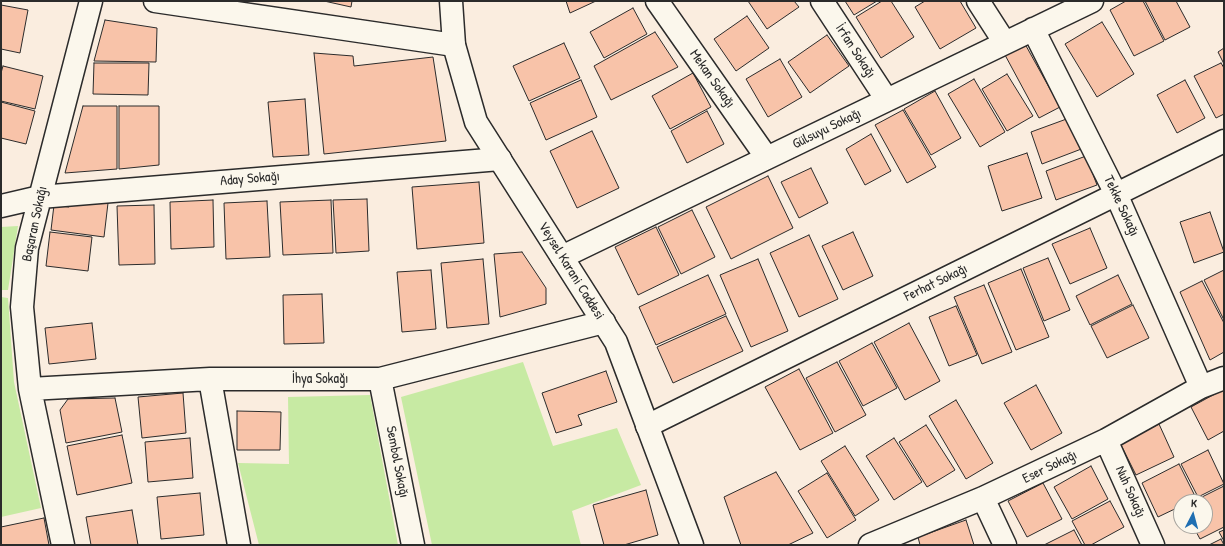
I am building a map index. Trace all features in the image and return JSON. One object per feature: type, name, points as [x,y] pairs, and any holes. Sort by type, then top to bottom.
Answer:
[{"type":"street","name":"Başaran Sokağı","points":[[63,545],[30,390],[22,307],[27,248],[91,1]]},
{"type":"street","points":[[155,1],[454,45]]},
{"type":"street","name":"Veysel Karani Caddesi","points":[[451,1],[454,45],[476,122],[616,342],[692,545]]},
{"type":"street","name":"Mekan Sokağı","points":[[658,1],[767,158]]},
{"type":"street","name":"İrfan Sokağı","points":[[822,1],[887,100]]},
{"type":"street","points":[[978,1],[1005,43]]},
{"type":"street","name":"Gülsuyu Sokağı","points":[[562,257],[1092,1]]},
{"type":"street","name":"Tekke Sokağı","points":[[1033,29],[1116,194],[1201,387]]},
{"type":"street","name":"Ferhat Sokağı","points":[[648,426],[1224,141]]},
{"type":"street","name":"Aday Sokağı","points":[[1,206],[40,197],[500,159]]},
{"type":"street","name":"İhya Sokağı","points":[[30,390],[210,379],[380,379],[604,322]]},
{"type":"street","name":"Eser Sokağı","points":[[870,545],[983,498],[1106,440],[1201,387],[1224,378]]},
{"type":"street","points":[[210,379],[239,545]]},
{"type":"street","name":"Sembol Sokağı","points":[[380,379],[414,545]]},
{"type":"street","name":"Nuh Sokağı","points":[[1106,440],[1153,545]]},
{"type":"street","points":[[983,498],[1005,545]]},
{"type":"green space","points":[[18,226],[8,290],[1,290],[1,227]]},
{"type":"green space","points":[[1,297],[8,298],[14,382],[41,508],[1,517]]},
{"type":"green space","points":[[523,362],[553,446],[617,428],[641,485],[572,511],[581,545],[432,545],[401,397]]},
{"type":"green space","points":[[370,395],[398,545],[259,545],[238,463],[289,464],[288,397]]},
{"type":"building","points":[[324,1],[352,1],[351,7]]},
{"type":"building","points":[[566,1],[596,1],[570,13]]},
{"type":"building","points":[[748,1],[794,1],[799,7],[767,29]]},
{"type":"building","points":[[845,1],[877,1],[854,15]]},
{"type":"building","points":[[882,1],[891,1],[914,37],[881,58],[856,17]]},
{"type":"building","points":[[925,1],[960,1],[976,28],[940,49],[915,7]]},
{"type":"building","points":[[1126,1],[1143,1],[1164,41],[1134,56],[1110,10]]},
{"type":"building","points":[[1145,1],[1176,1],[1190,27],[1165,40]]},
{"type":"building","points":[[1,5],[28,10],[20,53],[1,49]]},
{"type":"building","points":[[633,8],[647,34],[604,58],[590,32]]},
{"type":"building","points":[[747,16],[769,48],[736,71],[714,39]]},
{"type":"building","points":[[105,20],[157,28],[156,62],[94,61]]},
{"type":"building","points":[[1102,22],[1134,74],[1097,97],[1065,44]]},
{"type":"building","points":[[655,32],[678,67],[611,100],[594,66]]},
{"type":"building","points":[[827,35],[849,66],[810,93],[788,62]]},
{"type":"building","points":[[564,43],[580,78],[529,101],[513,66]]},
{"type":"building","points":[[1025,44],[1060,107],[1039,118],[1005,55]]},
{"type":"building","points":[[1224,48],[1224,64],[1218,52]]},
{"type":"building","points":[[314,53],[353,56],[354,66],[433,57],[446,141],[324,154]]},
{"type":"building","points":[[780,59],[802,97],[768,117],[746,79]]},
{"type":"building","points":[[94,63],[149,63],[148,95],[93,94]]},
{"type":"building","points":[[1221,63],[1224,68],[1224,114],[1216,118],[1194,76]]},
{"type":"building","points":[[3,66],[43,76],[35,109],[1,101],[1,73]]},
{"type":"building","points":[[693,73],[711,107],[670,129],[652,96]]},
{"type":"building","points":[[1007,74],[1033,116],[1007,131],[982,89]]},
{"type":"building","points":[[974,79],[1005,132],[980,147],[948,94]]},
{"type":"building","points":[[581,80],[597,117],[546,140],[530,103]]},
{"type":"building","points":[[1185,80],[1205,118],[1177,133],[1157,95]]},
{"type":"building","points":[[935,91],[961,138],[931,155],[904,109]]},
{"type":"building","points":[[305,99],[309,155],[273,157],[268,102]]},
{"type":"building","points":[[1,102],[35,111],[26,144],[1,138]]},
{"type":"building","points":[[83,106],[117,106],[117,169],[65,173]]},
{"type":"building","points":[[119,106],[159,106],[159,165],[119,169]]},
{"type":"building","points":[[903,110],[936,167],[907,183],[875,125]]},
{"type":"building","points":[[707,111],[724,144],[687,163],[671,131]]},
{"type":"building","points":[[1072,117],[1084,148],[1042,164],[1031,132]]},
{"type":"building","points":[[592,131],[619,188],[577,208],[550,151]]},
{"type":"building","points":[[871,134],[891,171],[865,185],[846,149]]},
{"type":"building","points":[[1027,153],[1042,198],[1002,211],[988,166]]},
{"type":"building","points":[[1086,156],[1097,185],[1056,200],[1046,171]]},
{"type":"building","points":[[811,168],[828,203],[799,218],[781,182]]},
{"type":"building","points":[[768,176],[793,228],[731,259],[706,207]]},
{"type":"building","points":[[479,182],[484,243],[417,249],[412,187]]},
{"type":"building","points":[[71,198],[108,203],[104,237],[51,230],[54,205],[69,207]]},
{"type":"building","points":[[367,199],[369,251],[336,253],[333,200]]},
{"type":"building","points":[[213,200],[214,247],[171,249],[170,202]]},
{"type":"building","points":[[331,200],[333,253],[283,255],[280,202]]},
{"type":"building","points":[[267,201],[270,257],[226,259],[224,203]]},
{"type":"building","points":[[154,205],[155,264],[119,265],[117,206]]},
{"type":"building","points":[[692,210],[715,257],[681,274],[658,227]]},
{"type":"building","points":[[1210,212],[1224,252],[1194,263],[1180,222]]},
{"type":"building","points":[[656,227],[679,275],[638,295],[615,247]]},
{"type":"building","points":[[1090,228],[1107,268],[1070,284],[1052,244]]},
{"type":"building","points":[[50,232],[92,237],[88,271],[46,266]]},
{"type":"building","points":[[853,232],[873,276],[843,290],[822,246]]},
{"type":"building","points":[[809,235],[838,299],[799,317],[770,253]]},
{"type":"building","points":[[522,252],[546,288],[546,304],[500,317],[494,254]]},
{"type":"building","points":[[1048,258],[1070,310],[1044,321],[1023,268]]},
{"type":"building","points":[[483,259],[489,324],[447,328],[441,263]]},
{"type":"building","points":[[758,259],[788,331],[751,347],[720,275]]},
{"type":"building","points":[[1021,269],[1049,337],[1016,350],[988,283]]},
{"type":"building","points":[[431,270],[436,329],[402,332],[397,272]]},
{"type":"building","points":[[1224,270],[1224,320],[1204,280]]},
{"type":"building","points":[[708,275],[726,314],[656,345],[639,307]]},
{"type":"building","points":[[1118,275],[1132,304],[1090,325],[1076,296]]},
{"type":"building","points":[[1202,281],[1224,323],[1224,352],[1210,360],[1180,292]]},
{"type":"building","points":[[984,285],[1012,352],[982,364],[954,297]]},
{"type":"building","points":[[322,294],[324,343],[284,344],[283,295]]},
{"type":"building","points":[[1133,305],[1149,338],[1107,358],[1091,326]]},
{"type":"building","points":[[956,306],[977,355],[949,366],[929,317]]},
{"type":"building","points":[[726,316],[743,351],[673,383],[657,347]]},
{"type":"building","points":[[92,323],[96,359],[49,364],[45,328]]},
{"type":"building","points":[[909,323],[940,381],[905,400],[874,342]]},
{"type":"building","points":[[872,343],[897,388],[863,406],[839,361]]},
{"type":"building","points":[[837,362],[866,415],[835,432],[806,378]]},
{"type":"building","points":[[799,369],[833,433],[800,450],[765,387]]},
{"type":"building","points":[[606,371],[617,402],[578,415],[582,425],[556,433],[542,393]]},
{"type":"building","points":[[1036,385],[1062,433],[1031,450],[1004,403]]},
{"type":"building","points":[[1224,389],[1224,431],[1208,440],[1191,407]]},
{"type":"building","points":[[183,393],[186,433],[142,438],[138,397]]},
{"type":"building","points":[[115,398],[122,432],[66,443],[60,410],[68,399]]},
{"type":"building","points":[[956,400],[993,463],[966,479],[929,416]]},
{"type":"building","points":[[237,411],[281,412],[280,450],[237,450]]},
{"type":"building","points":[[1159,424],[1174,457],[1136,475],[1120,443]]},
{"type":"building","points":[[926,425],[955,470],[927,487],[899,442]]},
{"type":"building","points":[[122,435],[132,483],[77,495],[67,446]]},
{"type":"building","points":[[190,438],[193,478],[148,482],[145,442]]},
{"type":"building","points":[[894,438],[922,482],[894,500],[866,456]]},
{"type":"building","points":[[845,446],[879,500],[855,516],[821,461]]},
{"type":"building","points":[[1208,450],[1224,484],[1204,494],[1196,494],[1181,464]]},
{"type":"building","points":[[1179,464],[1194,494],[1173,494],[1173,510],[1158,517],[1142,483]]},
{"type":"building","points":[[1091,466],[1108,499],[1072,519],[1054,487]]},
{"type":"building","points":[[776,472],[813,533],[788,545],[741,545],[724,497]]},
{"type":"building","points":[[827,473],[856,520],[827,538],[798,491]]},
{"type":"building","points":[[1043,483],[1062,519],[1027,537],[1008,501]]},
{"type":"building","points":[[1224,486],[1224,527],[1213,532],[1213,494],[1208,494]]},
{"type":"building","points":[[646,490],[658,535],[624,545],[604,545],[593,505]]},
{"type":"building","points":[[200,493],[204,535],[161,539],[157,497]]},
{"type":"building","points":[[1110,501],[1124,527],[1091,545],[1085,545],[1072,521]]},
{"type":"building","points":[[132,510],[138,545],[91,545],[86,517]]},
{"type":"building","points":[[44,518],[49,545],[1,545],[1,527]]},
{"type":"building","points":[[966,520],[974,545],[920,545],[918,537]]},
{"type":"building","points":[[1074,530],[1082,545],[1044,545]]},
{"type":"building","points":[[1224,530],[1224,541],[1219,532]]},
{"type":"building","points":[[1197,534],[1210,534],[1200,539]]},
{"type":"building","points":[[1221,539],[1224,545],[1209,545]]}]
